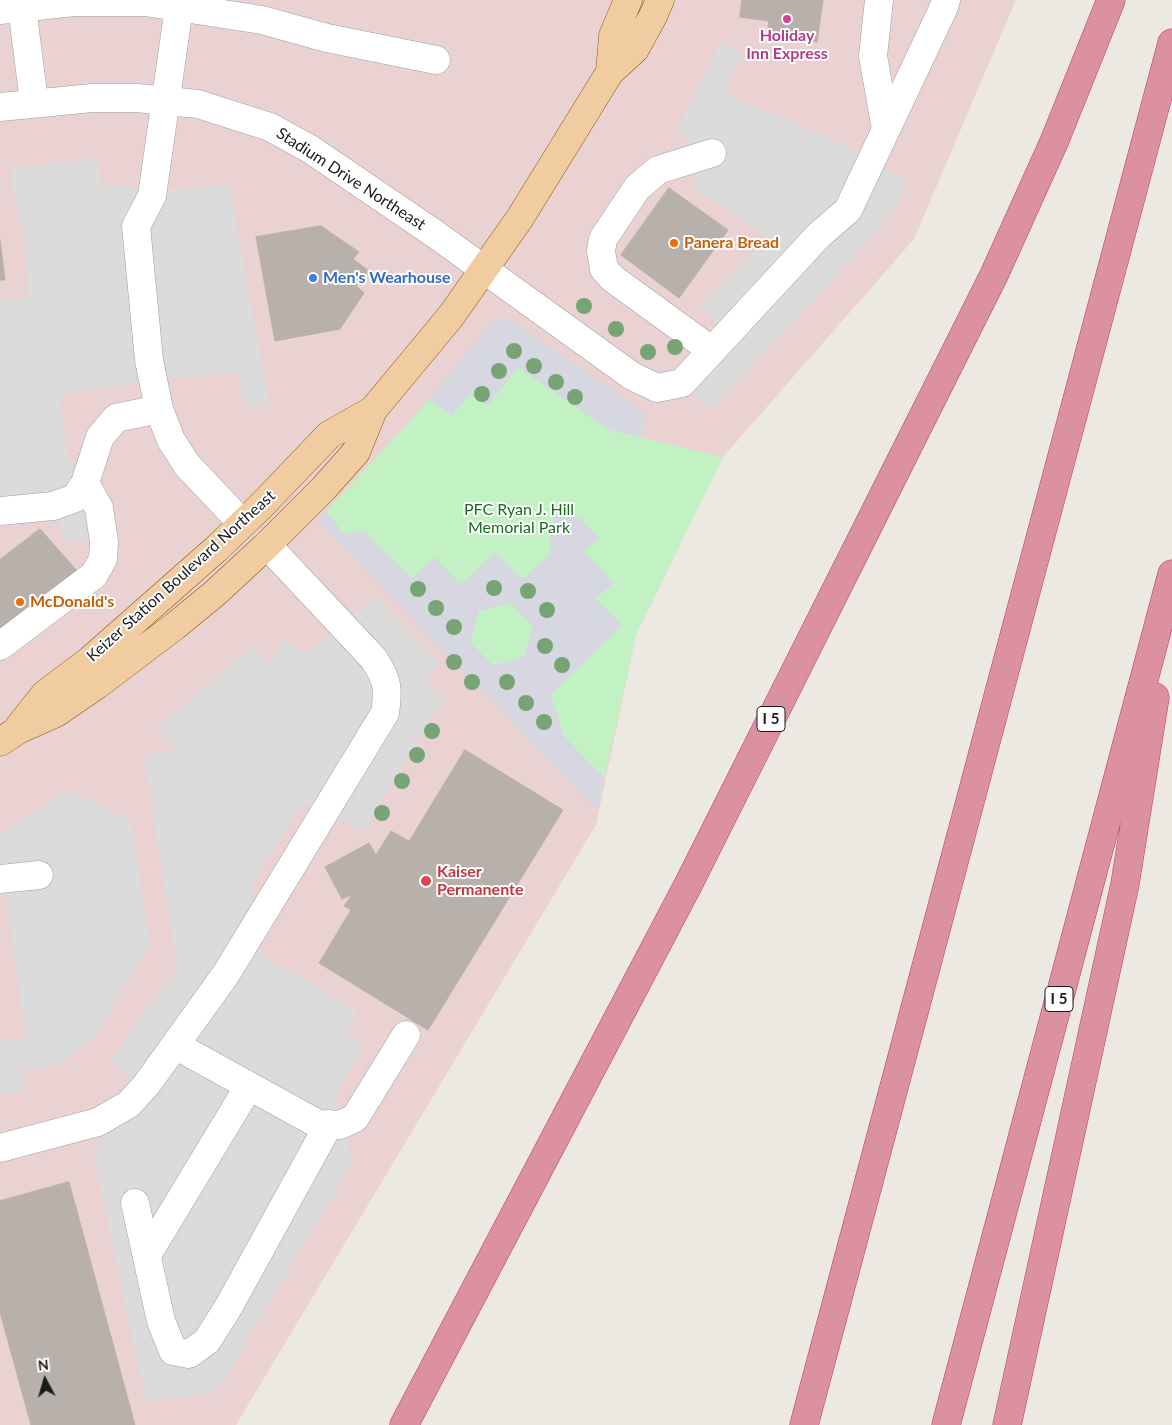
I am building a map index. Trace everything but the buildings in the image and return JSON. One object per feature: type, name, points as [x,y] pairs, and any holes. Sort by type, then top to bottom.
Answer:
[{"type":"highway","name":"I 5","points":[[404,1425],[688,885],[994,275],[1054,142],[1111,0]]},
{"type":"highway","points":[[804,1425],[1172,43]]},
{"type":"highway","name":"I 5","points":[[946,1425],[1172,574]]},
{"type":"highway","name":"I 5","points":[[1007,1425],[1125,884],[1172,595]]},
{"type":"main road","name":"Keizer Station Boulevard Northeast","points":[[610,72],[613,36],[628,0]]},
{"type":"main road","name":"Keizer Station Boulevard Northeast","points":[[9,736],[56,713],[105,680],[214,594],[323,489],[356,452],[373,410],[451,316],[520,218],[610,72],[635,49],[660,0]]},
{"type":"main road","name":"Keizer Station Boulevard Northeast","points":[[9,736],[44,694],[89,661],[216,549],[329,435],[373,410]]},
{"type":"street","points":[[879,0],[873,56],[886,129]]},
{"type":"street","name":"Stadium Drive Northeast","points":[[0,106],[92,98],[166,100],[198,104],[270,127],[310,149],[483,269],[632,376],[657,388],[682,383],[819,235],[848,210],[946,0]]},
{"type":"street","points":[[34,102],[11,9],[74,2],[136,2],[179,7],[262,20],[327,38],[436,60]]},
{"type":"street","points":[[179,7],[152,196],[136,226],[149,360],[159,408],[171,440],[187,465],[242,523]]},
{"type":"street","points":[[712,153],[658,170],[637,188],[603,239],[601,251],[604,269],[612,278],[712,350]]},
{"type":"street","points":[[0,511],[53,506],[75,498],[85,483],[100,436],[116,418],[159,408]]},
{"type":"street","points":[[0,646],[94,574],[103,559],[104,542],[99,508],[85,483]]},
{"type":"street","points":[[0,1148],[98,1122],[129,1104],[147,1084],[226,974],[385,713],[388,693],[384,674],[373,658],[267,545]]},
{"type":"street","points":[[0,879],[39,875]]},
{"type":"street","points":[[175,1045],[318,1124],[340,1125],[355,1118],[406,1035]]},
{"type":"street","points":[[147,1255],[249,1086]]},
{"type":"street","points":[[135,1203],[161,1320],[173,1351],[189,1354],[207,1341],[229,1306],[329,1124]]},
{"type":"shaded area","points":[[0,0],[1016,0],[914,239],[723,457],[636,635],[596,825],[236,1425],[0,1425]]},
{"type":"shaded area","points":[[721,42],[742,53],[724,93],[844,145],[907,181],[897,206],[872,237],[710,411],[691,393],[739,342],[698,308],[768,238],[690,185],[700,166],[678,127]]},
{"type":"shaded area","points":[[97,158],[101,185],[179,189],[229,184],[269,404],[244,408],[238,372],[119,385],[60,394],[65,439],[85,518],[87,539],[63,542],[59,520],[0,526],[0,300],[29,297],[23,225],[12,192],[11,169]]},
{"type":"shaded area","points":[[504,318],[520,326],[648,415],[639,437],[609,430],[518,367],[488,406],[469,395],[452,416],[429,399],[492,323]]},
{"type":"shaded area","points":[[555,508],[583,520],[598,538],[584,552],[614,582],[596,599],[622,626],[551,695],[564,736],[604,777],[597,810],[318,520],[326,512],[344,533],[364,531],[412,578],[434,557],[461,584],[495,552],[522,579],[551,553],[550,535]],"holes":[[[511,603],[533,626],[524,657],[493,665],[470,642],[479,611]]]},
{"type":"shaded area","points":[[376,596],[440,664],[423,682],[445,696],[364,830],[302,802],[250,890],[261,954],[357,1011],[345,1032],[365,1044],[335,1095],[352,1163],[216,1393],[146,1401],[94,1159],[130,1079],[110,1062],[177,967],[144,755],[176,749],[157,727],[252,647],[269,667],[284,640],[306,653]]},
{"type":"shaded area","points":[[69,790],[131,822],[150,946],[92,1039],[59,1065],[22,1069],[26,1091],[0,1094],[0,1041],[26,1038],[0,855],[0,835]]},
{"type":"green space","name":"PFC Ryan J. Hill Memorial Park","points":[[504,318],[520,326],[648,415],[640,437],[723,457],[636,635],[597,810],[318,520],[414,417],[492,323]]},
{"type":"place","name":"Holiday Inn Express","points":[[787,19]]},
{"type":"place","name":"Panera Bread","points":[[674,243]]},
{"type":"place","name":"Men's Wearhouse","points":[[313,278]]},
{"type":"place","name":"McDonald's","points":[[20,602]]},
{"type":"place","name":"Kaiser Permanente","points":[[426,881]]}]
